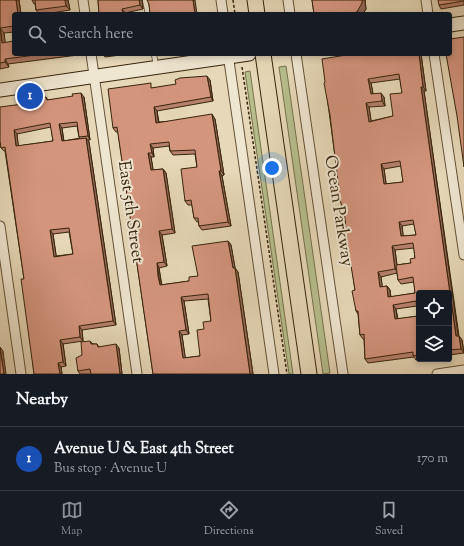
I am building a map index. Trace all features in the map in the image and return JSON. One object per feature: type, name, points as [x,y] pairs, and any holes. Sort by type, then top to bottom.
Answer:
[{"type":"main road","points":[[255,0],[257,12]]},
{"type":"main road","points":[[452,25],[464,23]]},
{"type":"main road","points":[[0,90],[223,56]]},
{"type":"main road","points":[[233,56],[245,59]]},
{"type":"main road","points":[[263,56],[309,374]]},
{"type":"street","points":[[83,0],[85,12]]},
{"type":"street","points":[[221,0],[223,12]]},
{"type":"street","points":[[288,0],[290,12]]},
{"type":"street","points":[[426,0],[428,12]]},
{"type":"street","name":"East 5th Street","points":[[91,56],[137,374]]},
{"type":"street","points":[[229,56],[274,374]]},
{"type":"street","name":"Ocean Parkway","points":[[296,56],[344,374]]},
{"type":"street","points":[[434,56],[464,255]]},
{"type":"street","points":[[0,226],[21,374]]},
{"type":"street","points":[[437,374],[464,370]]},
{"type":"lane","points":[[145,0],[148,12]]},
{"type":"lane","points":[[154,56],[156,67]]},
{"type":"path","points":[[233,0],[235,12]]},
{"type":"path","points":[[245,59],[287,374]]},
{"type":"green space","points":[[286,66],[330,373],[323,374],[279,67]]},
{"type":"green space","points":[[250,71],[293,374],[289,374],[245,72]]},
{"type":"building","points":[[0,0],[16,0],[18,12],[12,12],[12,26],[0,28]]},
{"type":"building","points":[[35,0],[65,0],[66,6],[36,10]]},
{"type":"building","points":[[98,0],[139,0],[140,5],[122,9],[123,12],[99,12]]},
{"type":"building","points":[[147,0],[193,0],[195,12],[150,12]]},
{"type":"building","points":[[312,0],[362,0],[357,12],[314,12]]},
{"type":"building","points":[[438,0],[464,0],[464,1],[439,5]]},
{"type":"building","points":[[0,28],[2,43],[12,41],[12,56],[28,56],[5,59],[5,62],[0,63]]},
{"type":"building","points":[[464,37],[464,167],[446,56],[452,56],[452,39]]},
{"type":"building","points":[[340,56],[419,56],[423,87],[421,87],[450,290],[416,290],[416,301],[393,305],[395,319],[416,316],[416,356],[413,356],[413,352],[365,359],[364,334],[360,335],[358,311],[356,311],[352,291],[355,290],[347,241],[344,208],[342,208],[340,199],[330,115],[324,83],[322,59]],"holes":[[[399,74],[402,93],[390,94],[393,116],[369,122],[366,103],[382,101],[381,93],[371,94],[368,79]],[[400,161],[403,182],[384,184],[381,164]],[[413,220],[416,235],[401,236],[399,222]],[[413,243],[415,258],[410,259],[411,263],[396,265],[398,280],[413,277],[415,293],[388,297],[387,286],[380,287],[378,272],[395,269],[392,246]]]},
{"type":"building","points":[[207,76],[211,97],[154,107],[156,123],[212,114],[221,171],[219,171],[228,222],[199,226],[198,218],[194,218],[191,200],[185,201],[181,169],[197,167],[195,150],[170,151],[169,142],[150,144],[152,153],[148,153],[151,170],[163,169],[172,229],[159,231],[164,262],[157,263],[160,285],[189,281],[189,277],[198,276],[192,246],[228,241],[233,268],[235,268],[250,374],[153,374],[117,127],[113,128],[108,89],[151,83],[151,88],[176,84],[175,80],[180,78]],"holes":[[[208,294],[211,321],[203,322],[204,329],[197,330],[200,356],[183,358],[179,331],[186,330],[181,297]]]},
{"type":"building","points":[[81,93],[88,136],[79,137],[77,122],[59,124],[62,141],[86,138],[113,321],[79,326],[80,337],[60,340],[63,362],[58,363],[60,374],[34,374],[21,279],[24,279],[5,147],[1,148],[0,141],[0,107],[38,102],[38,99],[46,97],[47,100],[73,96],[72,94]],"holes":[[[50,123],[53,141],[16,146],[14,130]],[[69,228],[73,254],[54,257],[50,230]]]},
{"type":"building","points":[[452,308],[456,336],[459,336],[461,349],[452,350]]},
{"type":"building","points":[[90,341],[91,344],[97,344],[98,347],[116,344],[120,374],[91,374],[90,369],[78,371],[76,358],[82,355],[81,342]]},
{"type":"building","points":[[0,349],[4,374],[0,374]]},
{"type":"place","name":"Avenue U & East 4th Street","points":[[30,96]]}]
